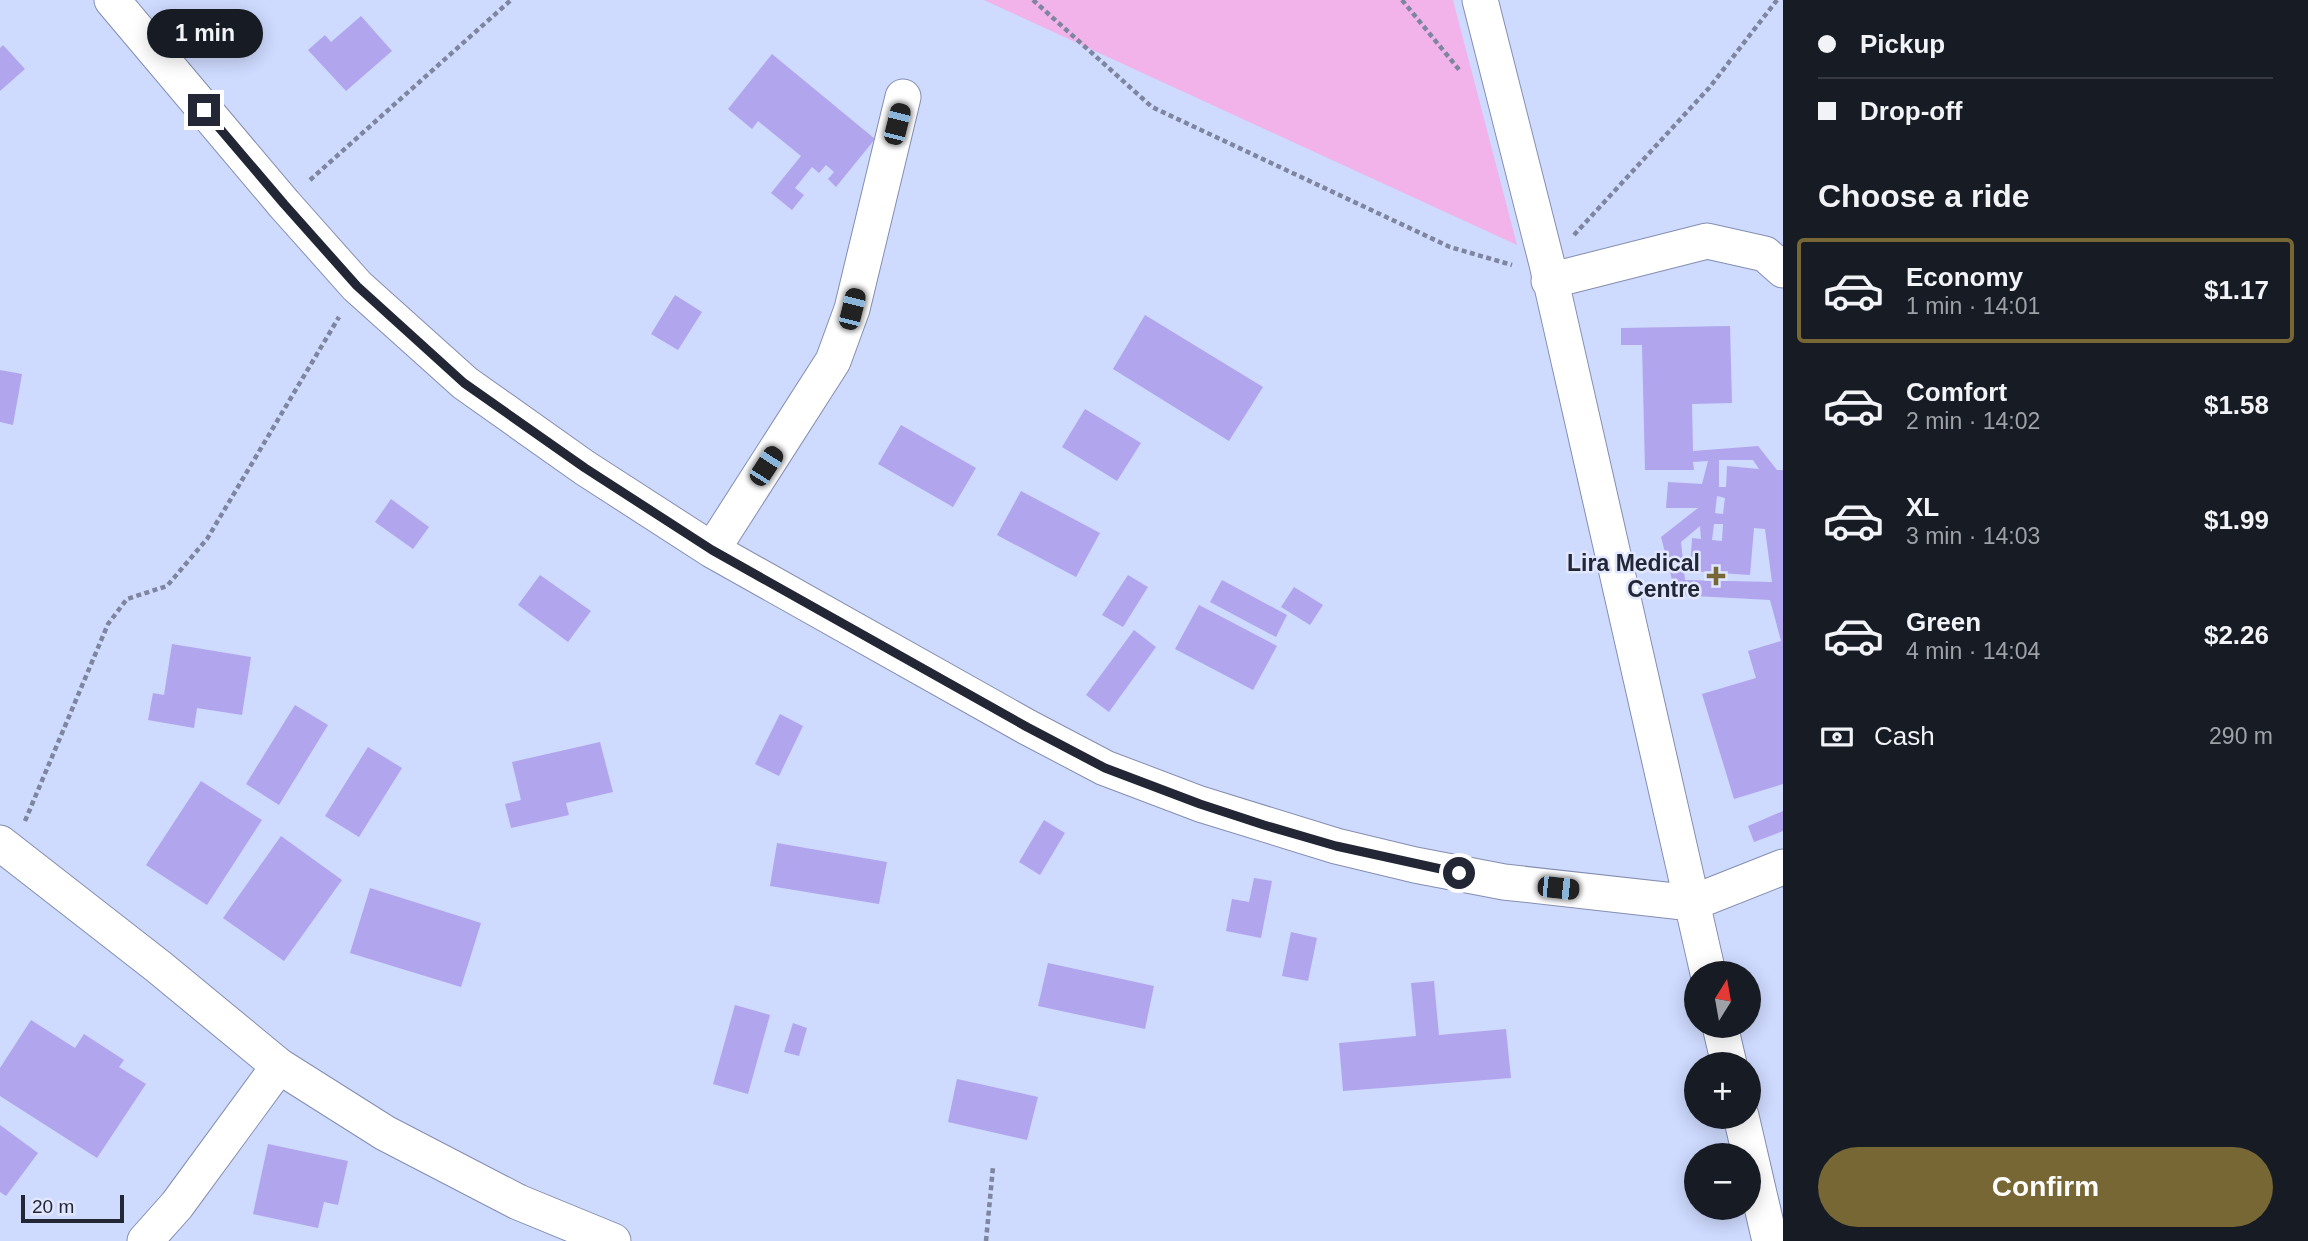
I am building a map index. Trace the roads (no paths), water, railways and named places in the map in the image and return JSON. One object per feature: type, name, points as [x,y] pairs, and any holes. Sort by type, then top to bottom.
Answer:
[{"type":"street","points":[[112,0],[357,286],[464,383],[585,468],[712,550],[1105,768],[1200,804],[1336,846],[1504,882],[1692,903],[1783,867]]},
{"type":"street","points":[[1480,0],[1548,272],[1705,961]]},
{"type":"street","points":[[712,550],[834,361],[852,309],[903,97]]},
{"type":"street","points":[[1548,272],[1707,241],[1765,254],[1783,270]]},
{"type":"street","points":[[6,848],[159,967],[279,1066],[385,1133],[517,1202],[612,1241]]},
{"type":"street","points":[[145,1241],[177,1205],[279,1066]]},
{"type":"street","points":[[1744,1129],[1770,1241]]},
{"type":"place","name":"Lira Medical Centre","points":[[1716,576]]}]
